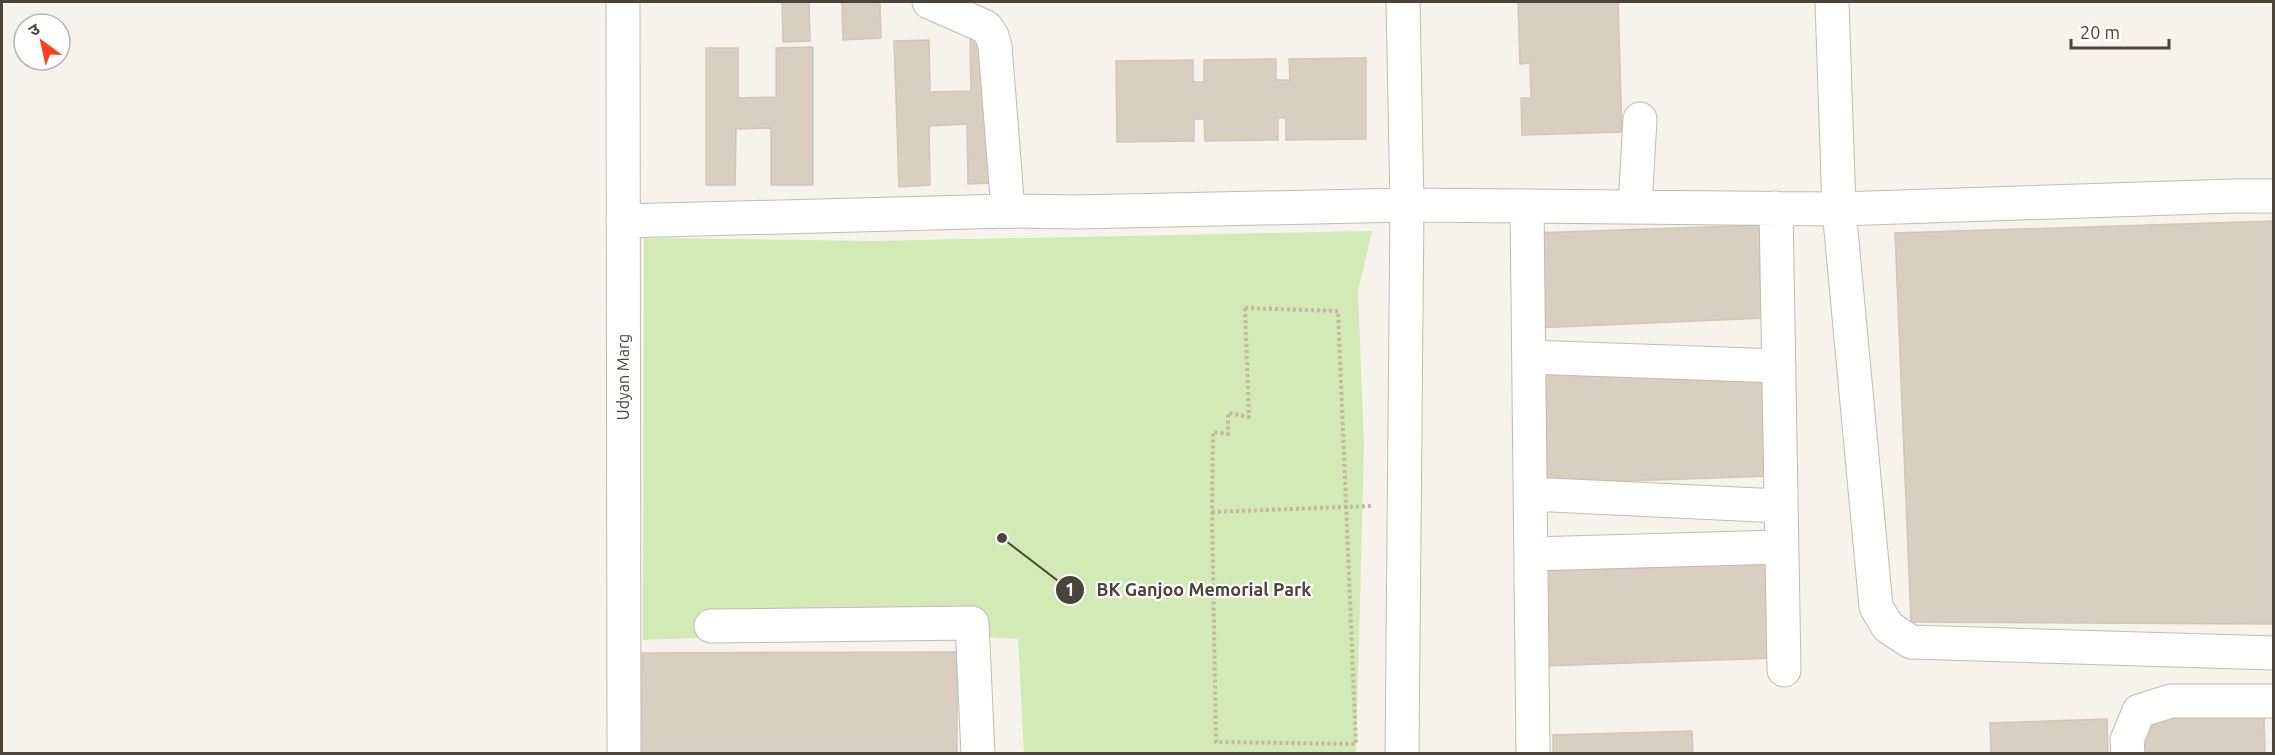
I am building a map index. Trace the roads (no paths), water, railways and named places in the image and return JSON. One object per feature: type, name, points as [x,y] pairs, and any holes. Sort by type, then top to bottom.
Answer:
[{"type":"street","name":"Udyan Marg","points":[[623,2],[624,753]]},
{"type":"street","points":[[929,2],[986,27],[992,36],[1008,211]]},
{"type":"street","points":[[1402,753],[1407,205],[1403,2]]},
{"type":"street","points":[[1832,2],[1839,209],[1876,607],[1888,627],[1911,642],[2274,653]]},
{"type":"street","points":[[1635,207],[1640,119]]},
{"type":"street","points":[[623,221],[1008,211],[1077,212],[1407,205],[1839,209],[2274,196]]},
{"type":"street","points":[[1527,206],[1533,753]]},
{"type":"street","points":[[1776,208],[1784,670]]},
{"type":"street","points":[[1529,357],[1779,366]]},
{"type":"street","points":[[1530,494],[1781,506]]},
{"type":"street","points":[[1531,554],[1781,547]]},
{"type":"street","points":[[711,626],[972,623],[978,753]]},
{"type":"street","points":[[2128,753],[2127,740],[2139,711],[2171,701],[2274,701]]},
{"type":"place","name":"BK Ganjoo Memorial Park","points":[[1002,538]]}]
